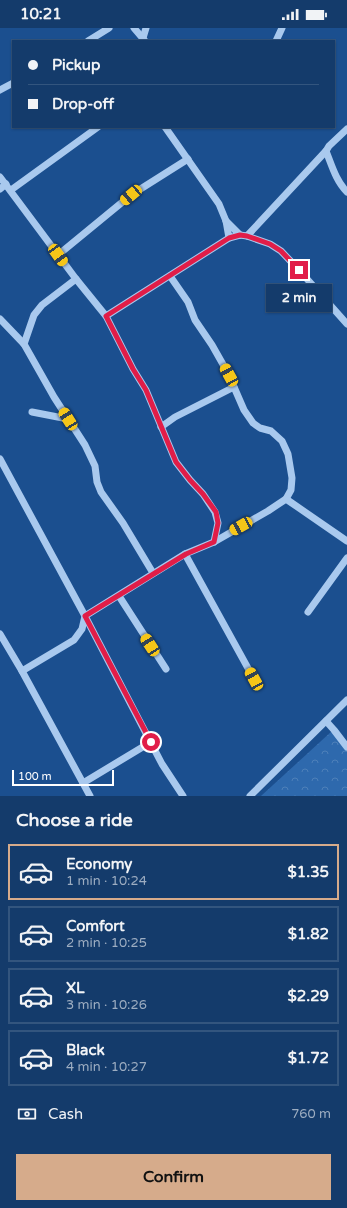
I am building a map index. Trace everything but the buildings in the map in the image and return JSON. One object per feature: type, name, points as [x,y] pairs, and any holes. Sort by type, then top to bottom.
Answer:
[{"type":"street","points":[[90,40],[109,28]]},
{"type":"street","points":[[134,28],[144,39]]},
{"type":"street","points":[[144,39],[146,28]]},
{"type":"street","points":[[276,40],[282,28]]},
{"type":"street","points":[[0,90],[12,84]]},
{"type":"street","points":[[0,189],[9,187],[97,128]]},
{"type":"street","points":[[166,128],[219,204],[226,221],[229,238]]},
{"type":"street","points":[[106,316],[229,238],[244,235],[347,129]]},
{"type":"street","points":[[326,151],[334,174],[341,186],[347,192]]},
{"type":"street","points":[[58,255],[131,195],[188,159]]},
{"type":"street","points":[[0,176],[76,279],[106,316],[133,369],[146,390],[176,462],[216,512],[218,523],[214,542]]},
{"type":"street","points":[[226,221],[244,235],[270,244],[281,251],[347,324]]},
{"type":"street","points":[[22,671],[74,640],[82,629],[85,616],[186,554],[214,542],[268,511],[286,499],[291,490],[292,478],[288,454],[282,441],[271,431],[260,428],[253,423],[244,410],[229,375],[212,345],[195,320],[188,302],[170,276]]},
{"type":"street","points":[[24,344],[34,315],[42,305],[76,279]]},
{"type":"street","points":[[0,319],[24,344],[85,445],[95,466],[97,482],[101,492],[123,523],[153,573]]},
{"type":"street","points":[[161,427],[234,387]]},
{"type":"street","points":[[32,412],[68,419]]},
{"type":"street","points":[[0,459],[85,616],[162,764],[183,796]]},
{"type":"street","points":[[286,499],[347,541]]},
{"type":"street","points":[[186,554],[254,679]]},
{"type":"street","points":[[308,612],[347,558]]},
{"type":"street","points":[[119,596],[166,669]]},
{"type":"street","points":[[0,634],[22,671],[90,796]]},
{"type":"street","points":[[250,796],[347,700]]},
{"type":"street","points":[[326,721],[347,747]]},
{"type":"street","points":[[83,782],[151,742]]},
{"type":"green space","points":[[332,731],[347,750],[347,796],[261,796]]},
{"type":"route","points":[[151,742],[85,616],[186,554],[214,542],[218,523],[216,512],[176,462],[146,390],[133,369],[106,316],[229,238],[240,235],[270,244],[281,251],[299,270]]}]
